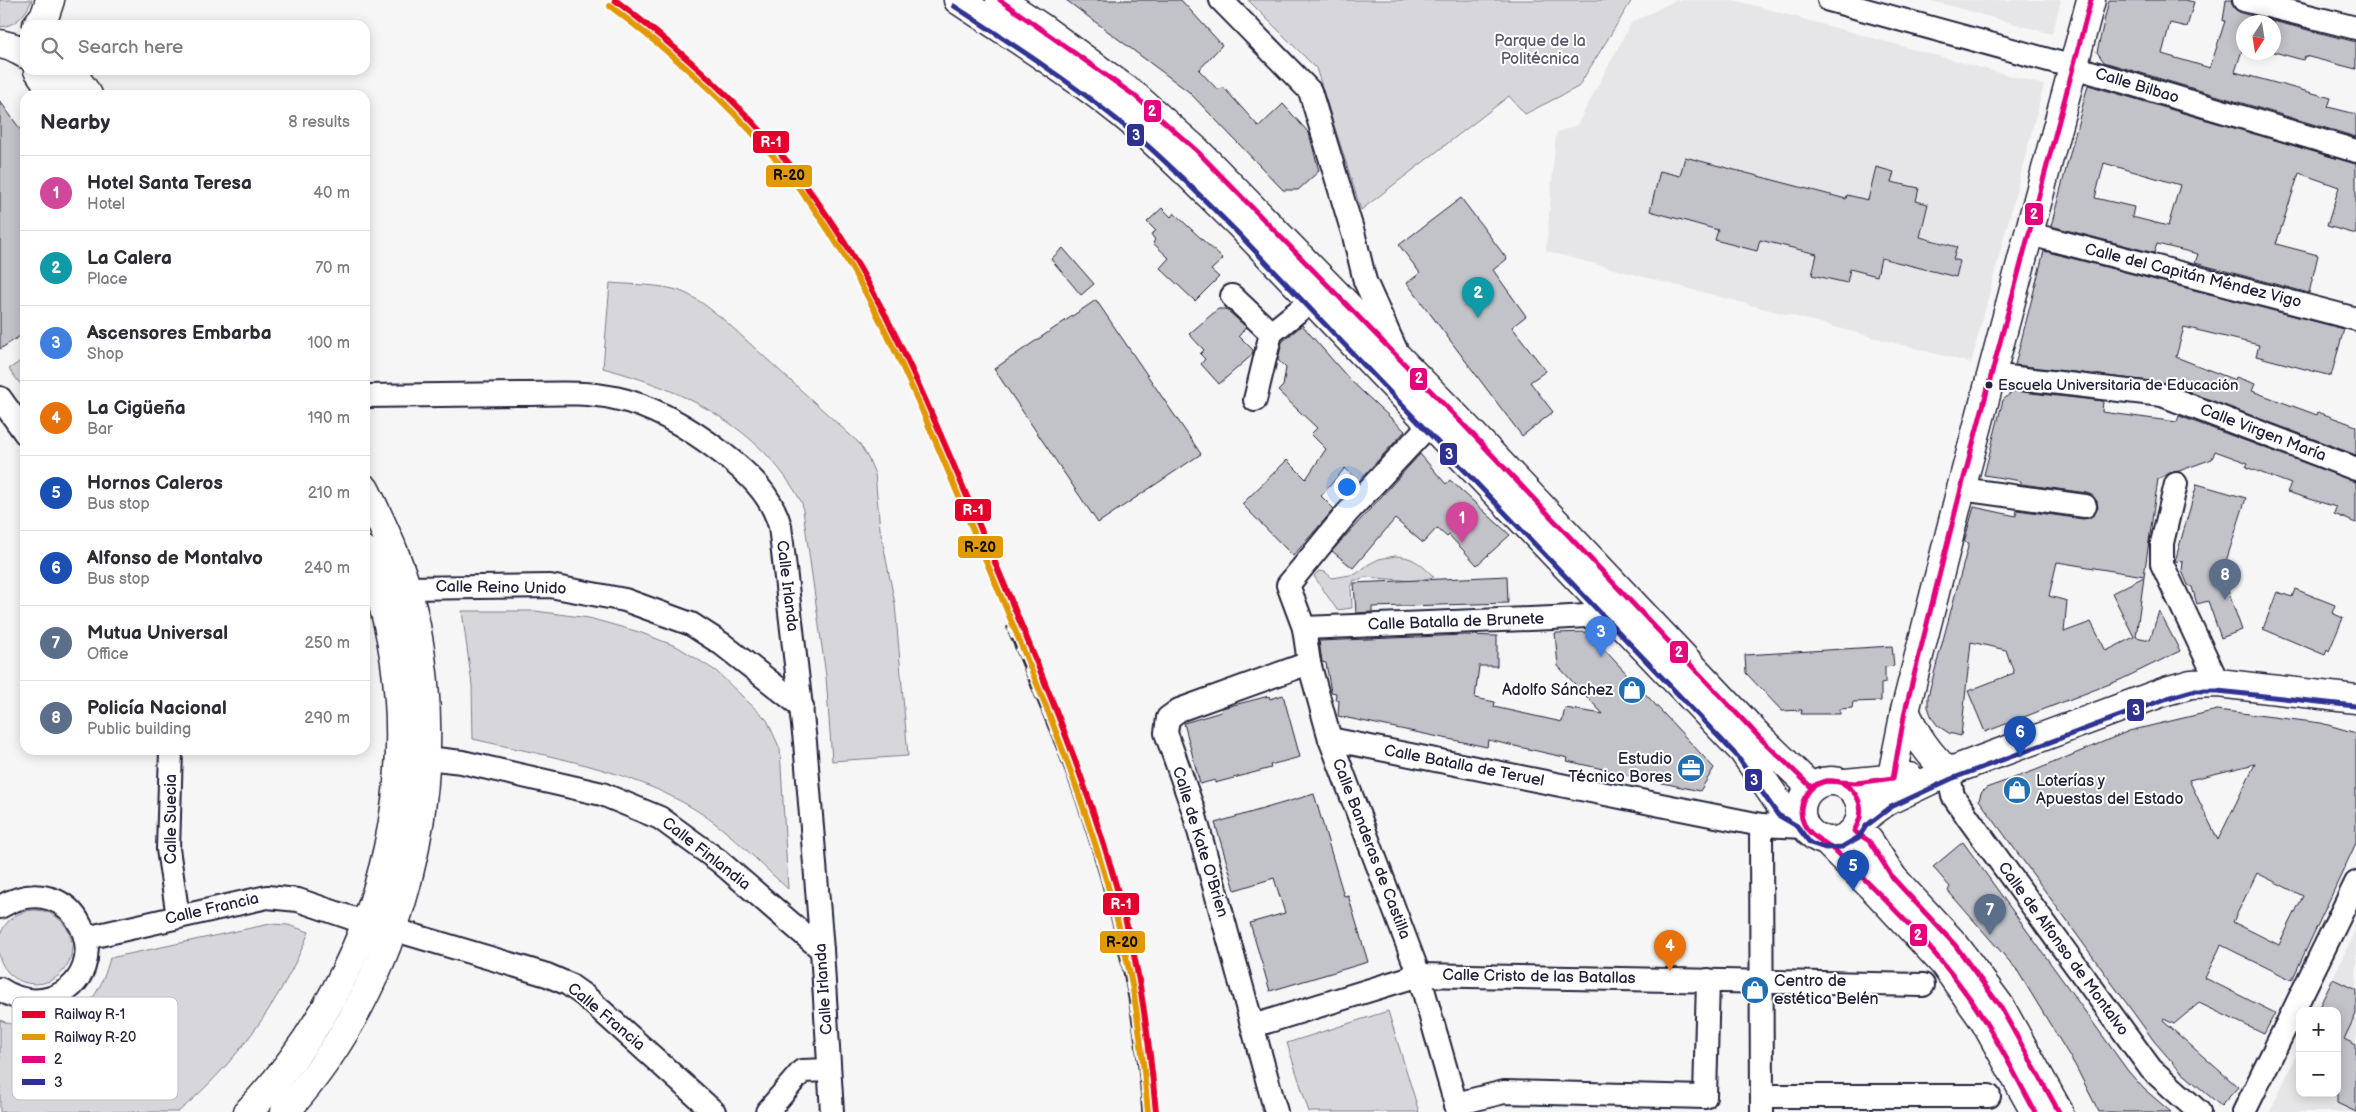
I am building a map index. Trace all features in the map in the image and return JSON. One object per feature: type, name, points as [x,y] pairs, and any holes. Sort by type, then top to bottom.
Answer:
[{"type":"main road","points":[[958,0],[1030,47],[1120,113],[1182,168],[1312,300],[1337,311],[1401,362],[1462,423],[1758,737],[1811,787]]},
{"type":"main road","points":[[1000,0],[1042,28],[1135,96],[1197,151],[1337,311],[1430,424],[1744,751],[1782,809],[1811,829],[1877,892],[1944,964],[1985,1022],[2035,1112]]},
{"type":"main road","points":[[2091,0],[1961,489],[1905,711],[1890,790],[1857,826],[1841,840],[1811,829],[1801,802],[1811,787],[1821,782],[1833,780],[1890,790],[1948,772],[2166,691],[2191,684],[2218,683],[2356,699]]},
{"type":"main road","points":[[0,44],[20,38]]},
{"type":"main road","points":[[0,44],[20,51]]},
{"type":"main road","points":[[41,75],[52,90]]},
{"type":"main road","points":[[74,75],[84,90]]},
{"type":"main road","points":[[285,1112],[313,1078],[353,1017],[392,929],[411,870],[426,758],[423,667],[406,588],[384,528],[370,499]]},
{"type":"main road","points":[[248,1112],[294,1058],[317,1026],[335,993],[366,924],[385,868],[391,839],[400,754],[398,686],[389,630],[371,587]]},
{"type":"main road","points":[[1905,711],[1928,753],[1948,772]]},
{"type":"main road","points":[[1845,783],[1856,793],[1862,806],[1857,826]]},
{"type":"main road","points":[[1857,826],[1893,878],[1961,952],[2000,1006],[2059,1112]]},
{"type":"street","points":[[1220,0],[1310,91],[1354,236],[1365,281],[1401,362]]},
{"type":"street","name":"Calle Bilbao","points":[[1829,0],[2074,67],[2356,151]]},
{"type":"street","points":[[2258,2],[2356,28]]},
{"type":"street","name":"Calle del Capitán Méndez Vigo","points":[[2030,234],[2356,319]]},
{"type":"street","points":[[1337,311],[1365,281]]},
{"type":"street","points":[[1232,296],[1272,333]]},
{"type":"street","points":[[1256,400],[1272,333],[1312,300]]},
{"type":"street","name":"Calle Virgen María","points":[[1991,375],[2162,395],[2356,469]]},
{"type":"street","name":"Calle Irlanda","points":[[370,396],[595,395],[637,405],[691,430],[704,439],[752,478],[775,508],[780,526],[802,707],[822,950],[832,1112]]},
{"type":"street","points":[[0,398],[20,426]]},
{"type":"street","name":"Calle Banderas de Castilla","points":[[1430,424],[1347,513],[1288,585],[1304,628],[1309,663],[1330,739],[1419,975],[1457,1108]]},
{"type":"street","points":[[2176,484],[2162,543],[2162,564],[2218,683]]},
{"type":"street","points":[[1961,489],[2085,506]]},
{"type":"street","name":"Calle Reino Unido","points":[[406,588],[550,586],[625,600],[691,624],[722,644],[802,707]]},
{"type":"street","name":"Calle Batalla de Brunete","points":[[1304,628],[1586,616],[1606,608]]},
{"type":"street","name":"Calle de Kate O'Brien","points":[[1276,1112],[1193,809],[1166,733],[1168,718],[1179,710],[1309,663]]},
{"type":"street","name":"Calle Batalla de Teruel","points":[[1330,739],[1761,826],[1811,829]]},
{"type":"street","name":"Calle Suecia","points":[[172,755],[168,849],[178,918]]},
{"type":"street","name":"Calle Finlandia","points":[[426,758],[462,762],[602,794],[660,818],[719,861],[822,950]]},
{"type":"street","name":"Calle de Alfonso de Montalvo","points":[[1948,772],[1953,796],[2151,1069],[2199,1112]]},
{"type":"street","points":[[1761,826],[1762,1104],[1989,1096]]},
{"type":"street","points":[[2244,1112],[2356,883]]},
{"type":"street","points":[[0,907],[15,898],[33,895],[51,898],[67,907],[79,921],[86,938],[86,955],[82,971],[72,985],[59,995],[53,997]]},
{"type":"street","name":"Calle Francia","points":[[86,938],[267,897],[283,897],[314,905],[366,924]]},
{"type":"street","name":"Calle Francia","points":[[392,929],[547,975],[568,984],[585,996],[714,1112]]},
{"type":"street","name":"Calle Cristo de las Batallas","points":[[1253,1026],[1419,975],[1923,985]]},
{"type":"street","points":[[1457,1108],[1504,1092],[1705,1096],[1708,980]]},
{"type":"street","points":[[0,989],[14,997]]},
{"type":"street","points":[[767,1112],[802,1072],[829,1070]]},
{"type":"shaded area","points":[[1676,0],[1734,0],[2044,85],[1971,363],[1546,251],[1556,133],[1577,125],[1631,23]]},
{"type":"shaded area","points":[[1929,0],[2061,0],[2052,34]]},
{"type":"shaded area","points":[[2356,929],[2356,1112],[2270,1112],[2296,1055],[2296,1097],[2341,1097],[2341,1007],[2319,1007]]},
{"type":"green space","points":[[0,0],[32,0],[27,10],[16,22],[0,27]]},
{"type":"green space","name":"Parque de la Politécnica","points":[[1248,0],[1632,0],[1578,87],[1525,114],[1509,96],[1361,210],[1316,68]]},
{"type":"green space","points":[[610,283],[663,287],[680,291],[697,300],[723,319],[860,444],[875,474],[880,529],[895,604],[908,756],[832,761],[826,676],[802,503],[785,476],[765,453],[742,432],[717,415],[662,387],[603,368]]},
{"type":"green space","points":[[20,361],[20,383],[9,369]]},
{"type":"green space","points":[[1395,556],[1412,559],[1434,577],[1414,581],[1365,577],[1360,580],[1354,580],[1351,588],[1352,608],[1337,610],[1314,576],[1319,571],[1325,572],[1332,578],[1356,574],[1379,559]]},
{"type":"green space","points":[[462,611],[535,611],[589,618],[639,632],[678,647],[716,671],[767,720],[780,749],[788,889],[709,818],[670,796],[616,774],[559,758],[473,739],[472,685]]},
{"type":"green space","points":[[28,910],[42,910],[56,916],[66,926],[72,940],[72,954],[66,968],[56,978],[42,984],[28,984],[14,978],[4,968],[-1,956],[-1,938],[4,926],[14,916]]},
{"type":"green space","points":[[270,924],[288,925],[309,932],[285,983],[254,1030],[219,1074],[178,1112],[0,1112],[0,1020],[12,1024],[12,1100],[178,1100],[178,997],[93,997],[104,978],[110,958]]},
{"type":"green space","points":[[1388,1011],[1419,1112],[1309,1112],[1287,1043]]},
{"type":"building","points":[[1066,0],[1181,0],[1222,45],[1199,70],[1217,89],[1224,88],[1259,127],[1283,104],[1309,133],[1319,171],[1298,190],[1283,190],[1189,92]]},
{"type":"building","points":[[2109,0],[2185,0],[2194,2],[2187,27],[2170,23],[2162,54],[2210,68],[2225,21],[2223,21],[2226,0],[2231,0],[2235,9],[2249,15],[2236,15],[2236,60],[2239,60],[2235,72],[2331,98],[2328,107],[2356,114],[2356,137],[2104,62],[2097,52]]},
{"type":"building","points":[[2281,23],[2356,42],[2356,69],[2305,56],[2303,60],[2281,54]]},
{"type":"building","points":[[2088,85],[2356,164],[2356,234],[2327,226],[2339,187],[2299,173],[2276,244],[2318,255],[2309,293],[2195,263],[2198,254],[2157,244],[2154,253],[2051,226]],"holes":[[[2104,163],[2180,185],[2168,226],[2132,217],[2134,207],[2095,198]]]},
{"type":"building","points":[[0,101],[20,129],[20,336],[0,349]]},
{"type":"building","points":[[1685,157],[1846,199],[1847,195],[1868,200],[1876,167],[1894,172],[1891,182],[1919,188],[1916,201],[1928,204],[1920,237],[1957,247],[1953,259],[1960,261],[1956,277],[1881,258],[1877,276],[1850,269],[1847,283],[1812,275],[1817,254],[1760,240],[1757,251],[1715,240],[1718,230],[1650,211],[1660,171],[1680,176]]},
{"type":"building","points":[[1461,198],[1507,259],[1493,270],[1526,316],[1512,327],[1546,371],[1530,382],[1553,412],[1522,436],[1407,283],[1420,273],[1399,245]]},
{"type":"building","points":[[1162,208],[1171,217],[1174,213],[1223,259],[1211,270],[1219,277],[1195,301],[1160,268],[1169,258],[1153,243],[1155,240],[1151,234],[1156,231],[1147,222]]},
{"type":"building","points":[[1063,248],[1094,284],[1081,295],[1051,259]]},
{"type":"building","points":[[2044,251],[2344,329],[2331,376],[2256,356],[2259,345],[2184,327],[2176,357],[2235,380],[2236,377],[2255,384],[2252,391],[2317,415],[2318,412],[2356,426],[2356,455],[2166,383],[2015,365]]},
{"type":"building","points":[[1096,300],[1201,454],[1098,523],[994,369]]},
{"type":"building","points":[[1218,309],[1226,309],[1246,327],[1239,336],[1253,350],[1252,355],[1219,384],[1201,364],[1205,359],[1200,354],[1204,350],[1189,334]]},
{"type":"building","points":[[1302,325],[1350,380],[1405,431],[1358,482],[1345,468],[1321,496],[1334,509],[1293,556],[1242,504],[1287,460],[1306,479],[1326,449],[1311,434],[1317,428],[1278,391],[1283,386],[1286,368],[1278,360],[1282,342]]},
{"type":"building","points":[[2013,391],[2103,401],[2102,412],[2177,422],[2179,416],[2356,482],[2356,523],[2334,514],[2336,507],[2287,492],[2291,484],[2246,467],[2248,463],[2215,451],[2212,459],[2172,472],[2158,479],[2144,576],[2057,562],[2049,596],[2067,601],[2064,632],[2091,622],[2106,651],[2134,637],[2112,593],[2144,577],[2136,637],[2150,640],[2159,611],[2180,651],[2120,680],[1985,732],[1968,691],[2014,673],[2006,650],[1971,642],[1961,736],[1949,733],[1938,726],[1932,718],[1928,707],[1928,696],[1969,543],[1964,542],[1974,507],[2016,516],[2017,510],[2083,519],[2090,518],[2098,508],[2097,501],[2087,493],[2021,484],[2021,481],[1984,475],[2003,400]]},
{"type":"building","points":[[1420,454],[1446,484],[1450,480],[1510,535],[1477,565],[1449,535],[1447,537],[1437,528],[1423,543],[1395,519],[1353,568],[1332,551]]},
{"type":"building","points":[[2197,484],[2246,498],[2222,574],[2242,630],[2221,638],[2208,601],[2197,604],[2192,587],[2188,585],[2182,571],[2183,562],[2175,561]]},
{"type":"building","points":[[1507,576],[1508,603],[1372,607],[1372,612],[1356,613],[1354,583]]},
{"type":"building","points":[[2295,589],[2335,605],[2332,613],[2343,618],[2329,651],[2327,649],[2325,655],[2263,629],[2277,592],[2292,597]]},
{"type":"building","points":[[1588,632],[1714,768],[1700,791],[1611,772],[1567,761],[1568,758],[1488,740],[1487,747],[1338,716],[1339,700],[1335,700],[1336,693],[1331,692],[1326,663],[1322,662],[1319,641],[1465,635],[1497,636],[1497,666],[1479,666],[1475,698],[1495,702],[1494,707],[1562,722],[1565,708],[1603,714],[1558,666],[1555,633]]},
{"type":"building","points":[[1892,646],[1894,666],[1885,667],[1885,683],[1881,684],[1881,701],[1853,702],[1852,708],[1840,709],[1840,714],[1801,714],[1802,710],[1782,711],[1746,673],[1745,655]]},
{"type":"building","points":[[1283,695],[1300,757],[1270,765],[1271,768],[1215,783],[1215,780],[1200,784],[1184,723],[1221,712],[1222,708],[1269,696],[1270,699]]},
{"type":"building","points":[[2217,710],[2321,723],[2356,733],[2356,843],[2292,980],[2221,945],[2205,978],[2275,1013],[2264,1034],[2199,1003],[2174,1024],[2164,1019],[2163,1021],[2238,1087],[2221,1106],[2179,1070],[2154,1041],[1979,800],[1981,793],[1986,788],[2036,770],[2129,731]],"holes":[[[2255,764],[2218,840],[2189,780]],[[2257,873],[2303,896],[2279,945],[2233,922]]]},
{"type":"building","points":[[1314,794],[1344,896],[1348,895],[1368,962],[1270,991],[1250,923],[1285,913],[1274,878],[1235,890],[1215,823]]},
{"type":"building","points":[[1963,842],[2128,1071],[2144,1089],[2171,1112],[2099,1112],[2075,1065],[2017,970],[1948,891],[1950,887],[1933,867]]},
{"type":"building","points":[[2333,979],[2356,990],[2356,1014],[2344,1039],[2356,1045],[2356,1112],[2337,1103],[2337,1097],[2341,1097],[2341,1007],[2319,1007]]},
{"type":"railway","points":[[1009,628],[1068,773],[1096,857],[1116,929],[1131,1002],[1137,1039],[1144,1112]]},
{"type":"rail line","name":"R-1","points":[[615,0],[698,68],[749,118],[796,172],[817,201],[864,275],[904,352],[1020,621],[1064,730],[1103,841],[1120,898],[1138,975],[1156,1112]]},
{"type":"rail line","name":"R-20","points":[[610,6],[666,50],[719,98],[744,123],[791,177],[836,242],[858,279],[898,356],[1035,678],[1095,843],[1112,899],[1134,995],[1148,1112]]},
{"type":"transit line","name":"2","points":[[1000,0],[1135,96],[1197,151],[1462,423],[1759,737],[1811,787]]},
{"type":"transit line","name":"2","points":[[1811,787],[1825,781],[1857,783],[1893,778],[1905,711],[1961,489],[2091,0]]},
{"type":"transit line","name":"3","points":[[954,6],[1097,104],[1147,145],[1235,230],[1737,756],[1778,815],[1797,826],[1810,843],[1825,848],[1842,847],[1859,837],[1866,826],[1891,807],[1951,779],[2168,698],[2192,691],[2218,691],[2355,706]]},
{"type":"transit line","name":"2","points":[[2035,1112],[1988,1027],[1971,1000],[1941,961],[1891,905],[1856,870],[1834,849],[1807,829],[1802,817],[1802,803],[1814,786],[1827,781],[1834,781],[1847,786],[1857,796],[1861,810],[1860,819],[1854,831],[1869,841],[1893,878],[1955,945],[2000,1006],[2059,1112]]},
{"type":"place","name":"La Calera","points":[[1478,318]]},
{"type":"place","name":"Escuela Universitaria de Educación","points":[[1989,385]]},
{"type":"place","name":"Hotel Santa Teresa","points":[[1462,543]]},
{"type":"place","name":"Policía Nacional","points":[[2225,600]]},
{"type":"place","name":"Ascensores Embarba","points":[[1601,657]]},
{"type":"place","name":"Adolfo Sánchez","points":[[1632,690]]},
{"type":"place","name":"Alfonso de Montalvo","points":[[2020,757]]},
{"type":"place","name":"Estudio Técnico Bores","points":[[1691,768]]},
{"type":"place","name":"Loterías y Apuestas del Estado","points":[[2017,790]]},
{"type":"place","name":"Hornos Caleros","points":[[1853,891]]},
{"type":"place","name":"Mutua Universal","points":[[1990,935]]},
{"type":"place","name":"La Cigüeña","points":[[1670,971]]},
{"type":"place","name":"Centro de estética Belén","points":[[1755,990]]}]
